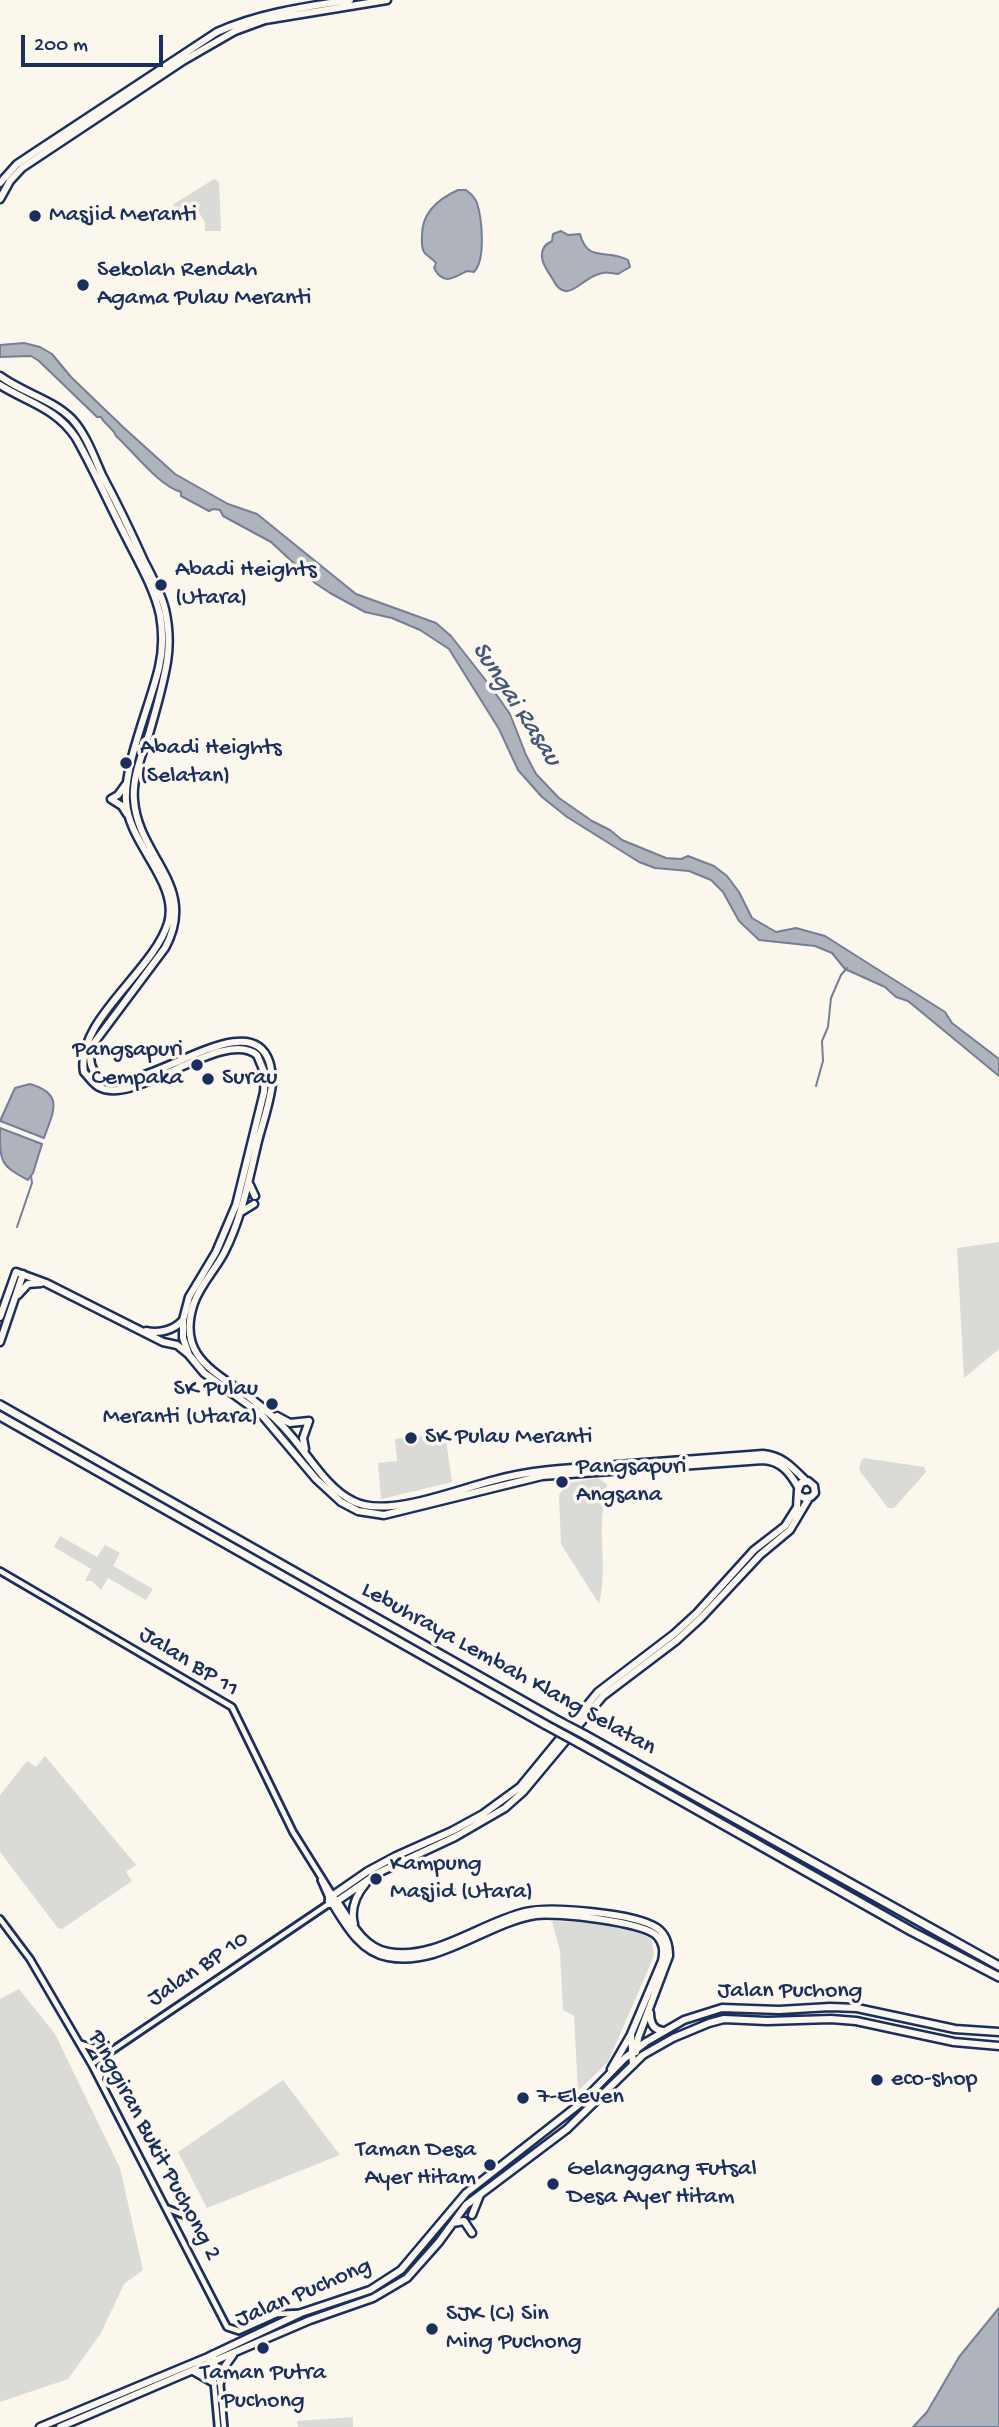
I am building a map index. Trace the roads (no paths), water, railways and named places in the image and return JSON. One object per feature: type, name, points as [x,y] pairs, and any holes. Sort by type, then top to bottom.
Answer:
[{"type":"highway","name":"Lebuhraya Lembah Klang Selatan","points":[[3,1406],[553,1718],[999,1966]]},
{"type":"highway","name":"Lebuhraya Lembah Klang Selatan","points":[[0,1416],[911,1931],[999,1977]]},
{"type":"main road","points":[[0,183],[32,154],[216,33],[264,14],[350,0]]},
{"type":"main road","points":[[0,200],[10,181],[22,169],[220,38],[265,20],[387,0]]},
{"type":"main road","points":[[0,376],[57,406],[74,422],[152,577],[163,602],[168,625],[169,650],[164,677],[139,763],[133,799],[140,826],[172,889],[176,920],[172,936],[165,948],[94,1043],[90,1058],[92,1067],[96,1074],[110,1082],[127,1081],[224,1044],[247,1042],[258,1046],[268,1060],[272,1080],[240,1214],[223,1255],[195,1299],[189,1326],[190,1338],[192,1347],[206,1367],[272,1414],[290,1423],[309,1420],[303,1438],[306,1454]]},
{"type":"main road","points":[[0,385],[52,411],[68,426],[136,557],[159,612],[162,644],[160,664],[128,779],[124,789],[111,799],[122,806],[167,892],[169,918],[158,946],[90,1036],[84,1051],[84,1072],[99,1087],[120,1090],[134,1087],[210,1056],[246,1049],[257,1055],[265,1074],[264,1092],[236,1205],[216,1252],[189,1297],[183,1320],[183,1338],[189,1355]]},
{"type":"main road","points":[[128,779],[126,799],[129,818]]},
{"type":"main road","points":[[240,1214],[254,1200],[248,1181]]},
{"type":"main road","points":[[19,1273],[46,1283],[163,1342],[177,1345],[204,1373],[271,1424],[330,1493],[349,1508],[372,1515],[411,1509],[542,1476],[763,1460],[781,1465],[792,1476],[802,1498],[809,1498]]},
{"type":"main road","points":[[0,1342],[14,1301],[19,1273]]},
{"type":"main road","points":[[0,1317],[19,1273]]},
{"type":"main road","points":[[14,1301],[27,1284],[46,1283]]},
{"type":"main road","points":[[145,1331],[167,1330],[183,1320]]},
{"type":"main road","points":[[272,1414],[346,1497],[372,1508],[410,1503],[541,1470],[763,1454],[789,1463],[815,1488],[815,1493],[809,1498],[790,1530],[760,1555],[677,1640],[625,1679],[591,1709],[514,1800],[488,1819],[398,1862],[332,1901]]},
{"type":"main road","points":[[332,1901],[368,1871],[453,1831],[512,1794],[598,1692],[674,1634],[697,1613],[754,1550],[785,1526],[797,1507],[799,1491],[806,1481]]},
{"type":"main road","points":[[355,1928],[352,1914],[356,1899],[372,1877]]},
{"type":"main road","points":[[332,1901],[374,1948],[409,1954],[423,1952],[488,1925],[540,1909],[589,1913],[644,1922],[657,1928],[665,1935],[669,1956],[634,2052]]},
{"type":"main road","points":[[332,1901],[362,1945],[372,1953],[410,1959],[423,1957],[489,1930],[540,1914],[589,1918],[655,1934],[664,1952],[662,1961],[631,2034],[606,2077]]},
{"type":"main road","points":[[652,2001],[651,2022],[656,2029],[663,2031]]},
{"type":"main road","name":"Jalan Puchong","points":[[60,2427],[193,2371],[301,2313],[370,2290],[401,2270],[466,2193],[572,2111],[634,2052],[663,2031],[706,2011],[722,2008],[857,2008],[955,2029],[997,2032]]},
{"type":"main road","points":[[740,2020],[741,2014],[748,2009]]},
{"type":"main road","name":"Jalan Puchong","points":[[40,2427],[212,2359],[235,2353],[301,2323],[373,2298],[407,2278],[466,2205],[567,2129],[634,2064],[660,2044],[709,2023],[724,2019],[831,2019],[856,2021],[954,2042],[999,2046]]},
{"type":"main road","points":[[631,2034],[634,2064]]},
{"type":"main road","points":[[472,2215],[481,2193]]},
{"type":"main road","points":[[453,2223],[464,2221],[472,2233]]},
{"type":"main road","points":[[193,2371],[217,2383],[235,2353]]},
{"type":"street","name":"Jalan BP 11","points":[[0,1571],[232,1707],[293,1832],[332,1901]]},
{"type":"street","name":"Jalan BP 10","points":[[92,2064],[332,1901]]},
{"type":"street","name":"Pinggiran Bukit Puchong 2","points":[[0,1919],[30,1959],[92,2064],[227,2327],[239,2331],[277,2314],[301,2313]]},
{"type":"street","points":[[80,2044],[108,2054],[100,2080]]},
{"type":"street","points":[[165,2207],[184,2216]]},
{"type":"street","points":[[212,2359],[224,2427]]},
{"type":"street","points":[[217,2383],[218,2427]]},
{"type":"waterway","points":[[816,1086],[823,1061],[822,1041],[828,1027],[831,998],[847,968]]},
{"type":"waterway","points":[[17,1227],[32,1183],[31,1176]]},
{"type":"place","name":"Masjid Meranti","points":[[35,216]]},
{"type":"place","name":"Sekolah Rendah Agama Pulau Meranti","points":[[83,285]]},
{"type":"place","name":"Abadi Heights (Utara)","points":[[161,585]]},
{"type":"place","name":"Abadi Heights (Selatan)","points":[[126,763]]},
{"type":"place","name":"Pangsapuri Cempaka","points":[[197,1065]]},
{"type":"place","name":"Surau","points":[[208,1079]]},
{"type":"place","name":"SK Pulau Meranti (Utara)","points":[[272,1404]]},
{"type":"place","name":"SK Pulau Meranti","points":[[411,1438]]},
{"type":"place","name":"Pangsapuri Angsana","points":[[562,1482]]},
{"type":"place","name":"Kampung Masjid (Utara)","points":[[376,1879]]},
{"type":"place","name":"eco-shop","points":[[877,2080]]},
{"type":"place","name":"7-Eleven","points":[[523,2098]]},
{"type":"place","name":"Taman Desa Ayer Hitam","points":[[490,2165]]},
{"type":"place","name":"Gelanggang Futsal Desa Ayer Hitam","points":[[553,2184]]},
{"type":"place","name":"SJK (C) Sin Ming Puchong","points":[[432,2329]]},
{"type":"place","name":"Taman Putra Puchong","points":[[263,2348]]},
{"type":"water label","name":"Sungai Rasau","points":[[515,705]]}]
